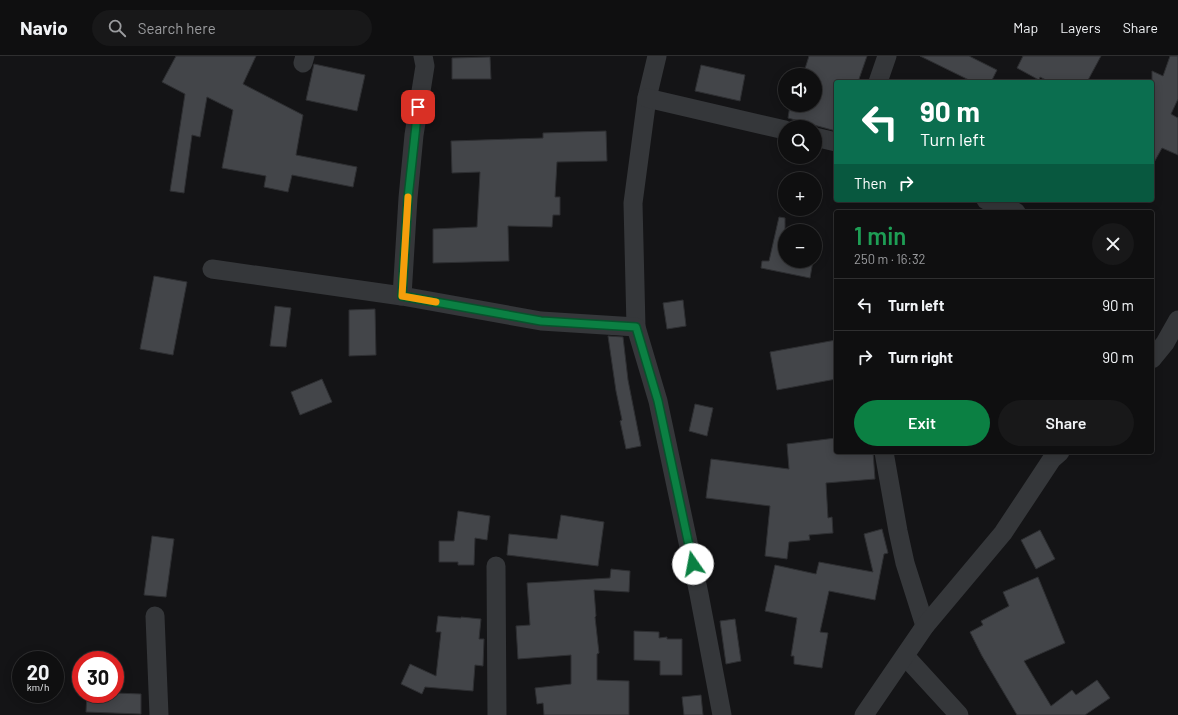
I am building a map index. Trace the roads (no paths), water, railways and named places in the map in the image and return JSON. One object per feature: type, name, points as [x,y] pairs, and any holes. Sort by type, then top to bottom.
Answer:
[{"type":"street","points":[[402,296],[408,198],[414,134],[425,66],[423,56]]},
{"type":"street","points":[[657,56],[647,98],[633,203],[636,327],[658,401],[699,594],[722,715]]},
{"type":"street","points":[[879,80],[888,56]]},
{"type":"street","points":[[647,98],[778,128]]},
{"type":"street","points":[[822,139],[834,142]]},
{"type":"street","points":[[991,202],[1011,210]]},
{"type":"street","points":[[212,269],[402,296],[541,321],[636,327]]},
{"type":"street","points":[[1154,357],[1165,343],[1178,320]]},
{"type":"street","points":[[884,454],[905,563],[925,626]]},
{"type":"street","points":[[864,715],[925,626],[1003,533],[1052,460],[1058,454]]},
{"type":"street","points":[[496,566],[497,715]]},
{"type":"street","points":[[154,616],[159,715]]},
{"type":"street","points":[[905,656],[960,715]]}]
